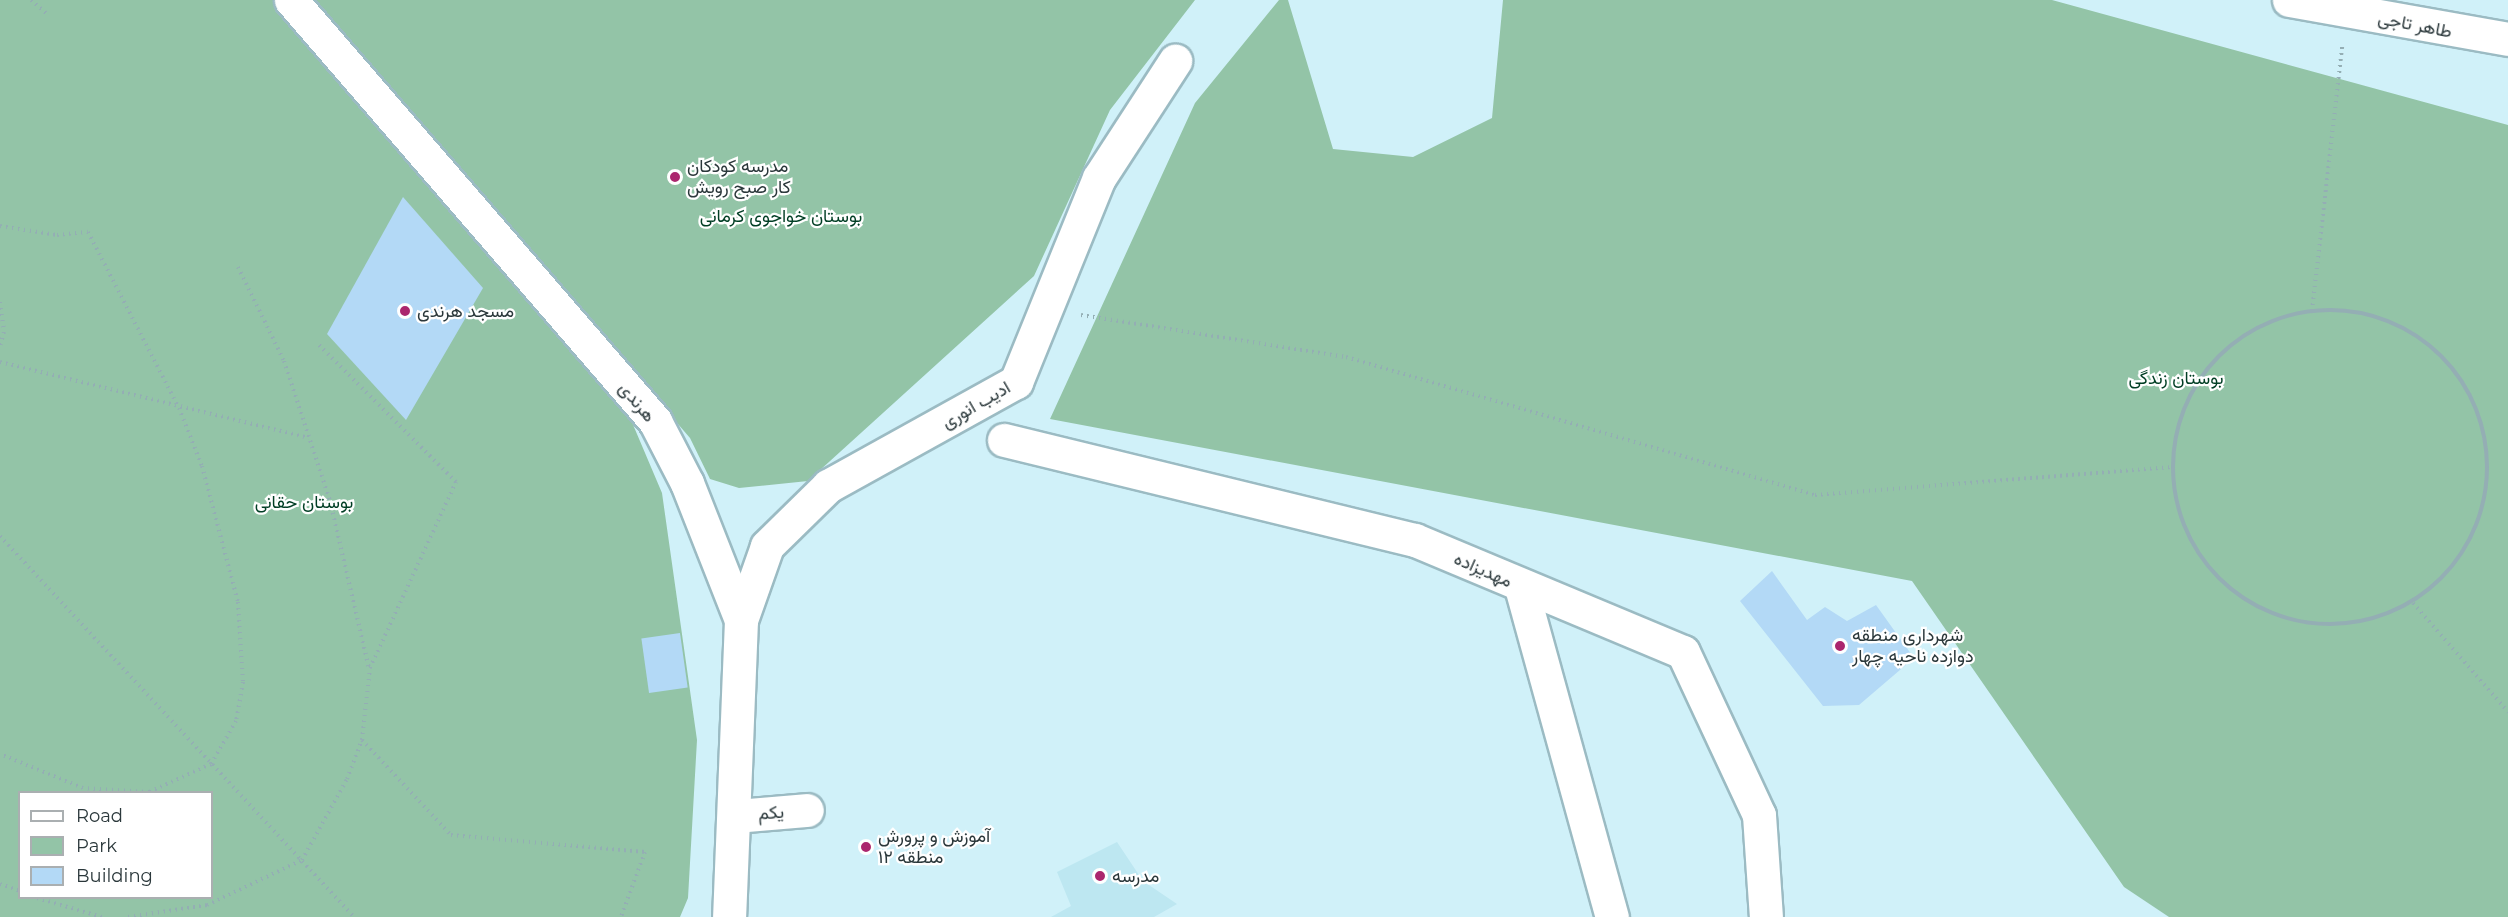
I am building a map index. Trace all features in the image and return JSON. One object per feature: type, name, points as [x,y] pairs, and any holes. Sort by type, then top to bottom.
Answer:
[{"type":"street","name":"هرندی","points":[[291,0],[655,422],[687,483],[741,620],[733,914]]},
{"type":"street","name":"طاهر تاجی","points":[[2289,0],[2469,35],[2508,39]]},
{"type":"street","points":[[2469,35],[2508,60]]},
{"type":"street","name":"ادیب انوری","points":[[741,620],[766,546],[828,486],[1016,382],[1099,178],[1175,61]]},
{"type":"street","name":"مهدیزاده","points":[[1004,440],[1415,540],[1521,587],[1683,652],[1759,815],[1766,917]]},
{"type":"street","points":[[1521,587],[1612,917]]},
{"type":"street","name":"یکم","points":[[736,816],[807,810]]},
{"type":"path","points":[[31,0],[48,15]]},
{"type":"path","points":[[2312,310],[2346,11]]},
{"type":"path","points":[[0,226],[57,235],[88,232],[179,408],[202,466],[238,602],[240,701],[236,721],[210,764],[151,791]]},
{"type":"path","points":[[238,267],[284,361],[330,501],[370,668]]},
{"type":"path","points":[[0,302],[4,332],[0,346]]},
{"type":"path","points":[[1046,309],[1346,357],[1815,495],[2172,467]]},
{"type":"path","points":[[2312,310],[2365,313],[2415,333],[2455,369],[2480,416],[2489,468],[2480,521],[2453,568],[2413,603],[2368,621],[2321,625],[2274,615],[2232,592],[2200,557],[2179,514],[2172,467],[2178,422],[2198,380],[2228,346],[2267,322],[2312,310]]},
{"type":"path","points":[[128,917],[207,905],[302,860],[347,779],[362,740],[370,668],[456,482],[316,342]]},
{"type":"path","points":[[0,362],[179,408],[309,438]]},
{"type":"path","points":[[0,536],[354,917]]},
{"type":"path","points":[[2413,603],[2508,712]]},
{"type":"path","points":[[362,740],[451,835],[645,852],[621,917]]},
{"type":"path","points":[[0,754],[83,788],[132,791]]},
{"type":"path","points":[[0,885],[18,890]]},
{"type":"path","points":[[44,899],[102,917]]},
{"type":"shaded area","name":"مدرسه","points":[[1117,842],[1143,881],[1177,904],[1154,917],[1051,917],[1071,906],[1057,872]]},
{"type":"green space","name":"بوستان حقانی","points":[[0,0],[274,0],[404,159],[620,394],[662,493],[697,740],[688,898],[680,917],[0,917]]},
{"type":"green space","name":"بوستان خواجوی کرمانی","points":[[313,0],[1195,0],[1110,110],[1034,276],[808,481],[739,488],[710,479],[690,438]]},
{"type":"green space","name":"بوستان زندگی","points":[[1279,0],[1288,0],[1333,149],[1413,157],[1492,118],[1503,0],[2052,0],[2508,125],[2508,917],[2169,917],[2124,887],[1912,581],[1050,419],[1195,103]]},
{"type":"building","name":"مسجد هرندی","points":[[403,197],[483,288],[406,420],[327,334]]},
{"type":"building","name":"شهرداری منطقه دوازده ناحیه چهار","points":[[1772,571],[1807,620],[1825,607],[1847,621],[1876,605],[1914,658],[1859,705],[1823,706],[1740,601]]},
{"type":"building","points":[[680,633],[688,687],[649,693],[641,638]]},
{"type":"place","name":"مدرسه کودکان کار صبح رویش","points":[[675,177]]},
{"type":"place","name":"مسجد هرندی","points":[[405,311]]},
{"type":"place","name":"شهرداری منطقه دوازده ناحیه چهار","points":[[1840,646]]},
{"type":"place","name":"آموزش و پرورش منطقه ۱۲","points":[[866,847]]},
{"type":"place","name":"مدرسه","points":[[1100,876]]}]
